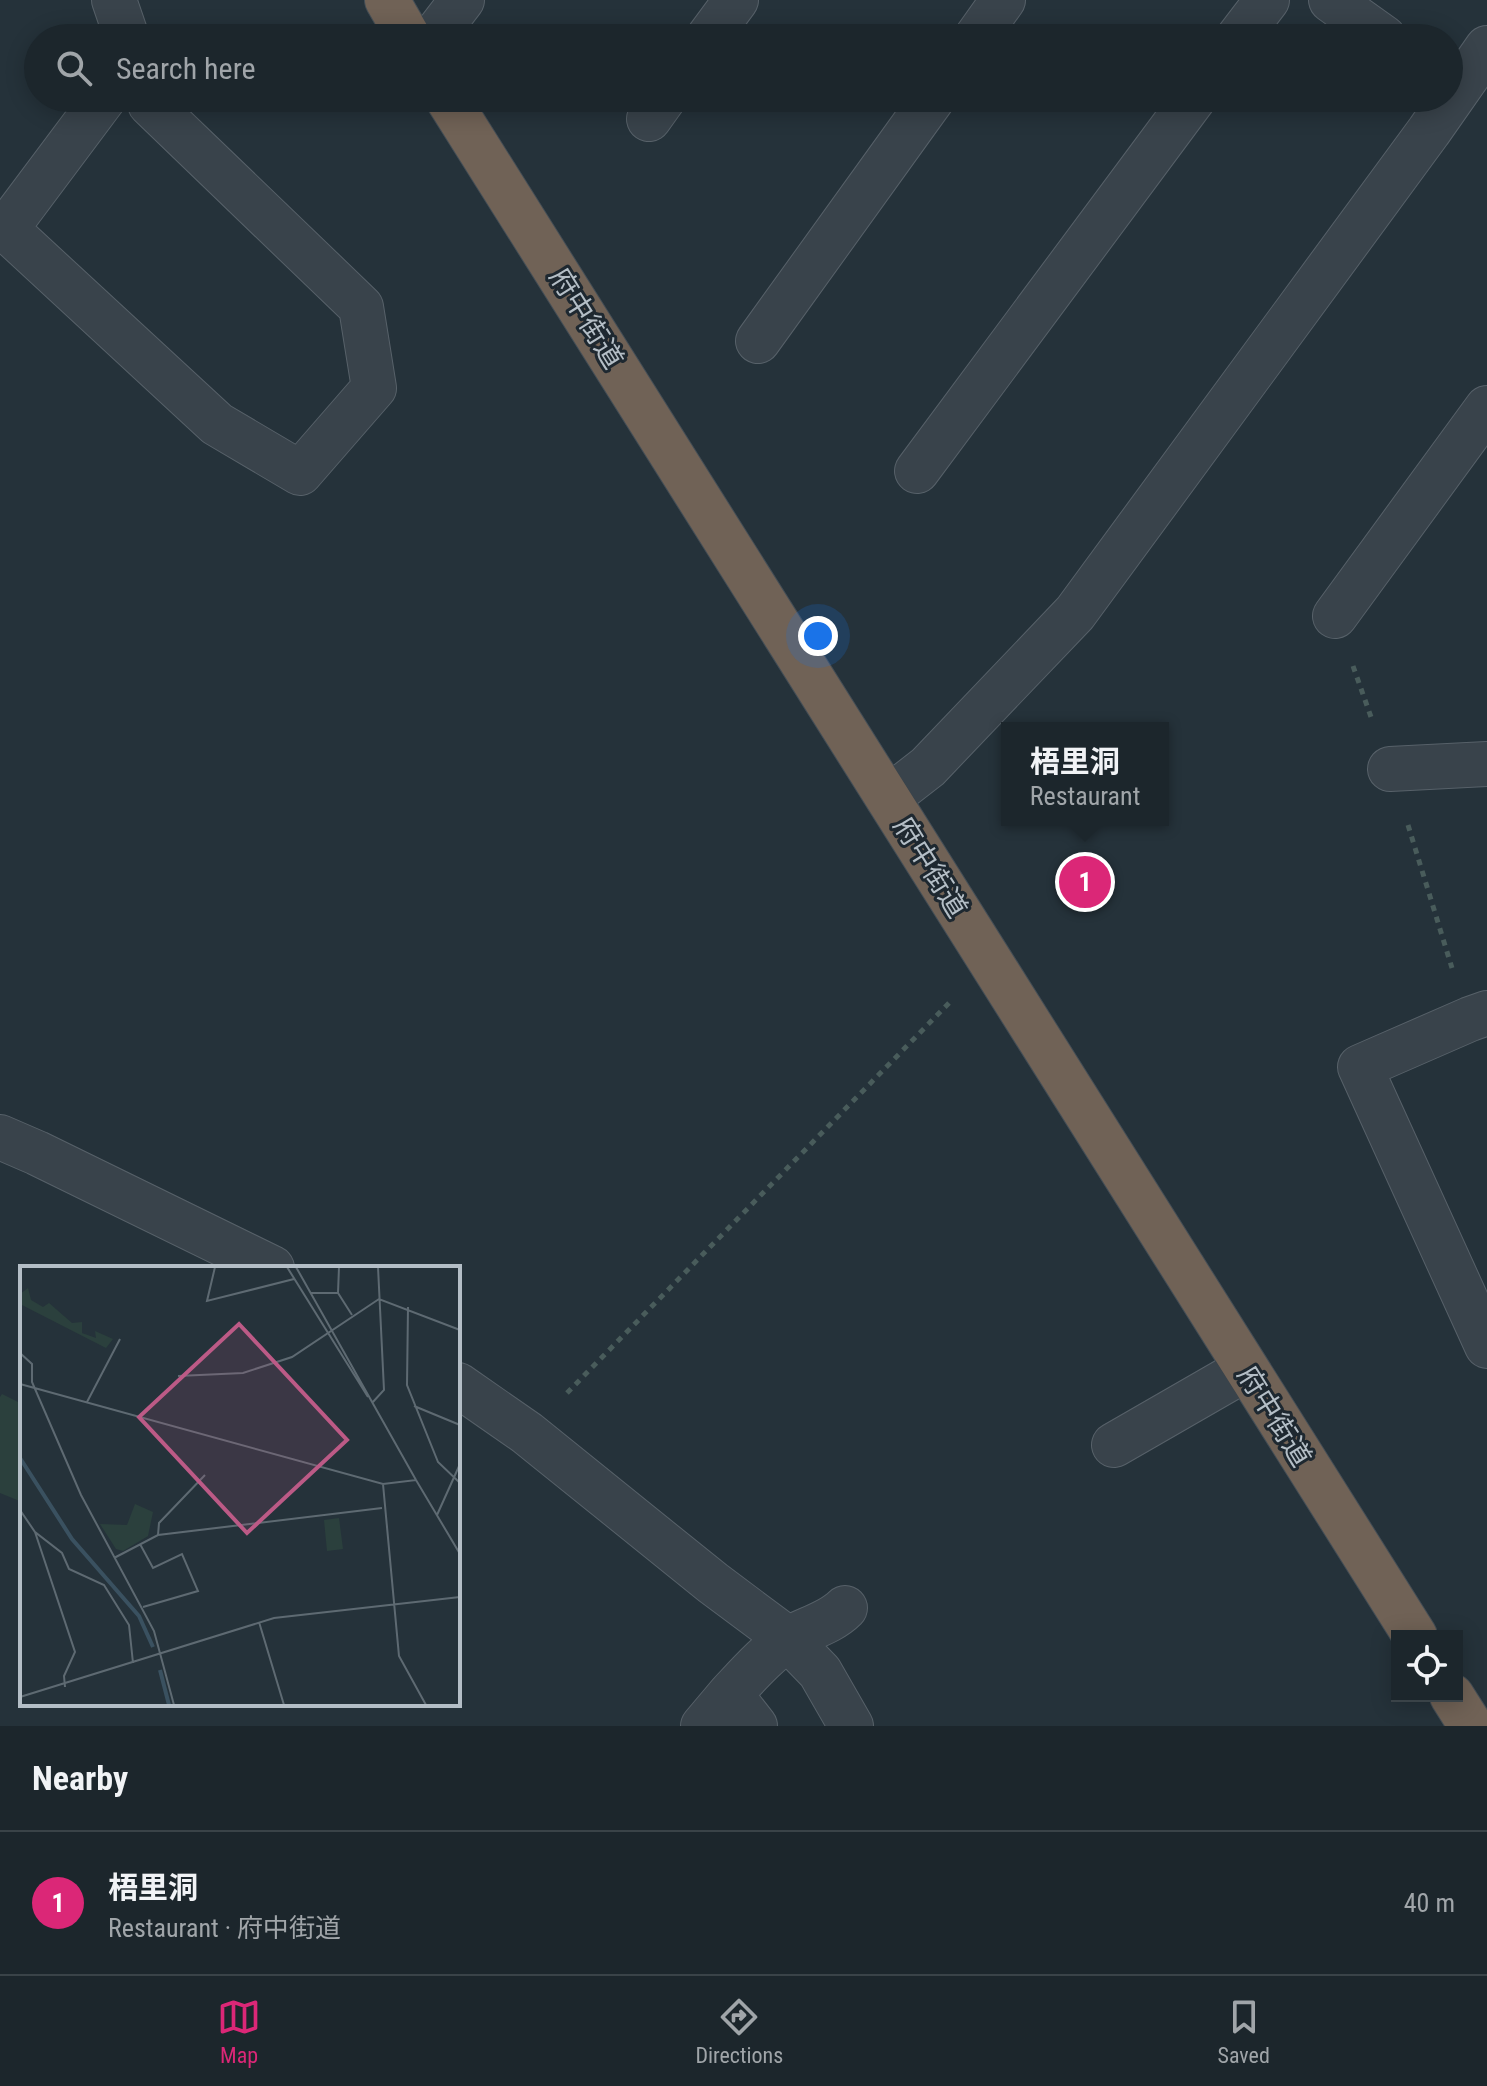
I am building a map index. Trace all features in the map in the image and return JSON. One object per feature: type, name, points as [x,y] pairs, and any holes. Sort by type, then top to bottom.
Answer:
[{"type":"highway","points":[[387,0],[401,24]]},
{"type":"highway","name":"府中街道","points":[[456,112],[1411,1630]]},
{"type":"highway","points":[[1456,1702],[1471,1726]]},
{"type":"street","points":[[114,0],[122,24]]},
{"type":"street","points":[[444,24],[462,0]]},
{"type":"street","points":[[718,24],[736,0]]},
{"type":"street","points":[[986,24],[1003,0]]},
{"type":"street","points":[[1249,24],[1267,0]]},
{"type":"street","points":[[1331,0],[1364,24]]},
{"type":"street","points":[[1465,95],[1487,48]]},
{"type":"street","points":[[94,112],[6,229],[217,424],[300,473],[374,388],[361,307],[158,112]]},
{"type":"street","points":[[758,341],[923,112]]},
{"type":"street","points":[[917,471],[1184,112]]},
{"type":"street","points":[[888,798],[928,767],[1075,613],[1452,112]]},
{"type":"street","points":[[1335,616],[1487,408]]},
{"type":"street","points":[[1390,769],[1487,764]]},
{"type":"street","points":[[1481,1027],[1360,1067],[1487,1346]]},
{"type":"street","points":[[0,1137],[268,1266]]},
{"type":"street","points":[[1114,1445],[1246,1369]]},
{"type":"street","points":[[460,1386],[527,1433],[713,1583],[788,1639],[820,1672],[851,1726]]},
{"type":"street","points":[[730,1715],[758,1666],[788,1639],[838,1616],[845,1608]]},
{"type":"path","points":[[527,1433],[989,962]]},
{"type":"green space","points":[[2,1394],[20,1403],[20,1501],[0,1493]]},
{"type":"place","name":"梧里洞","points":[[1085,882]]}]
